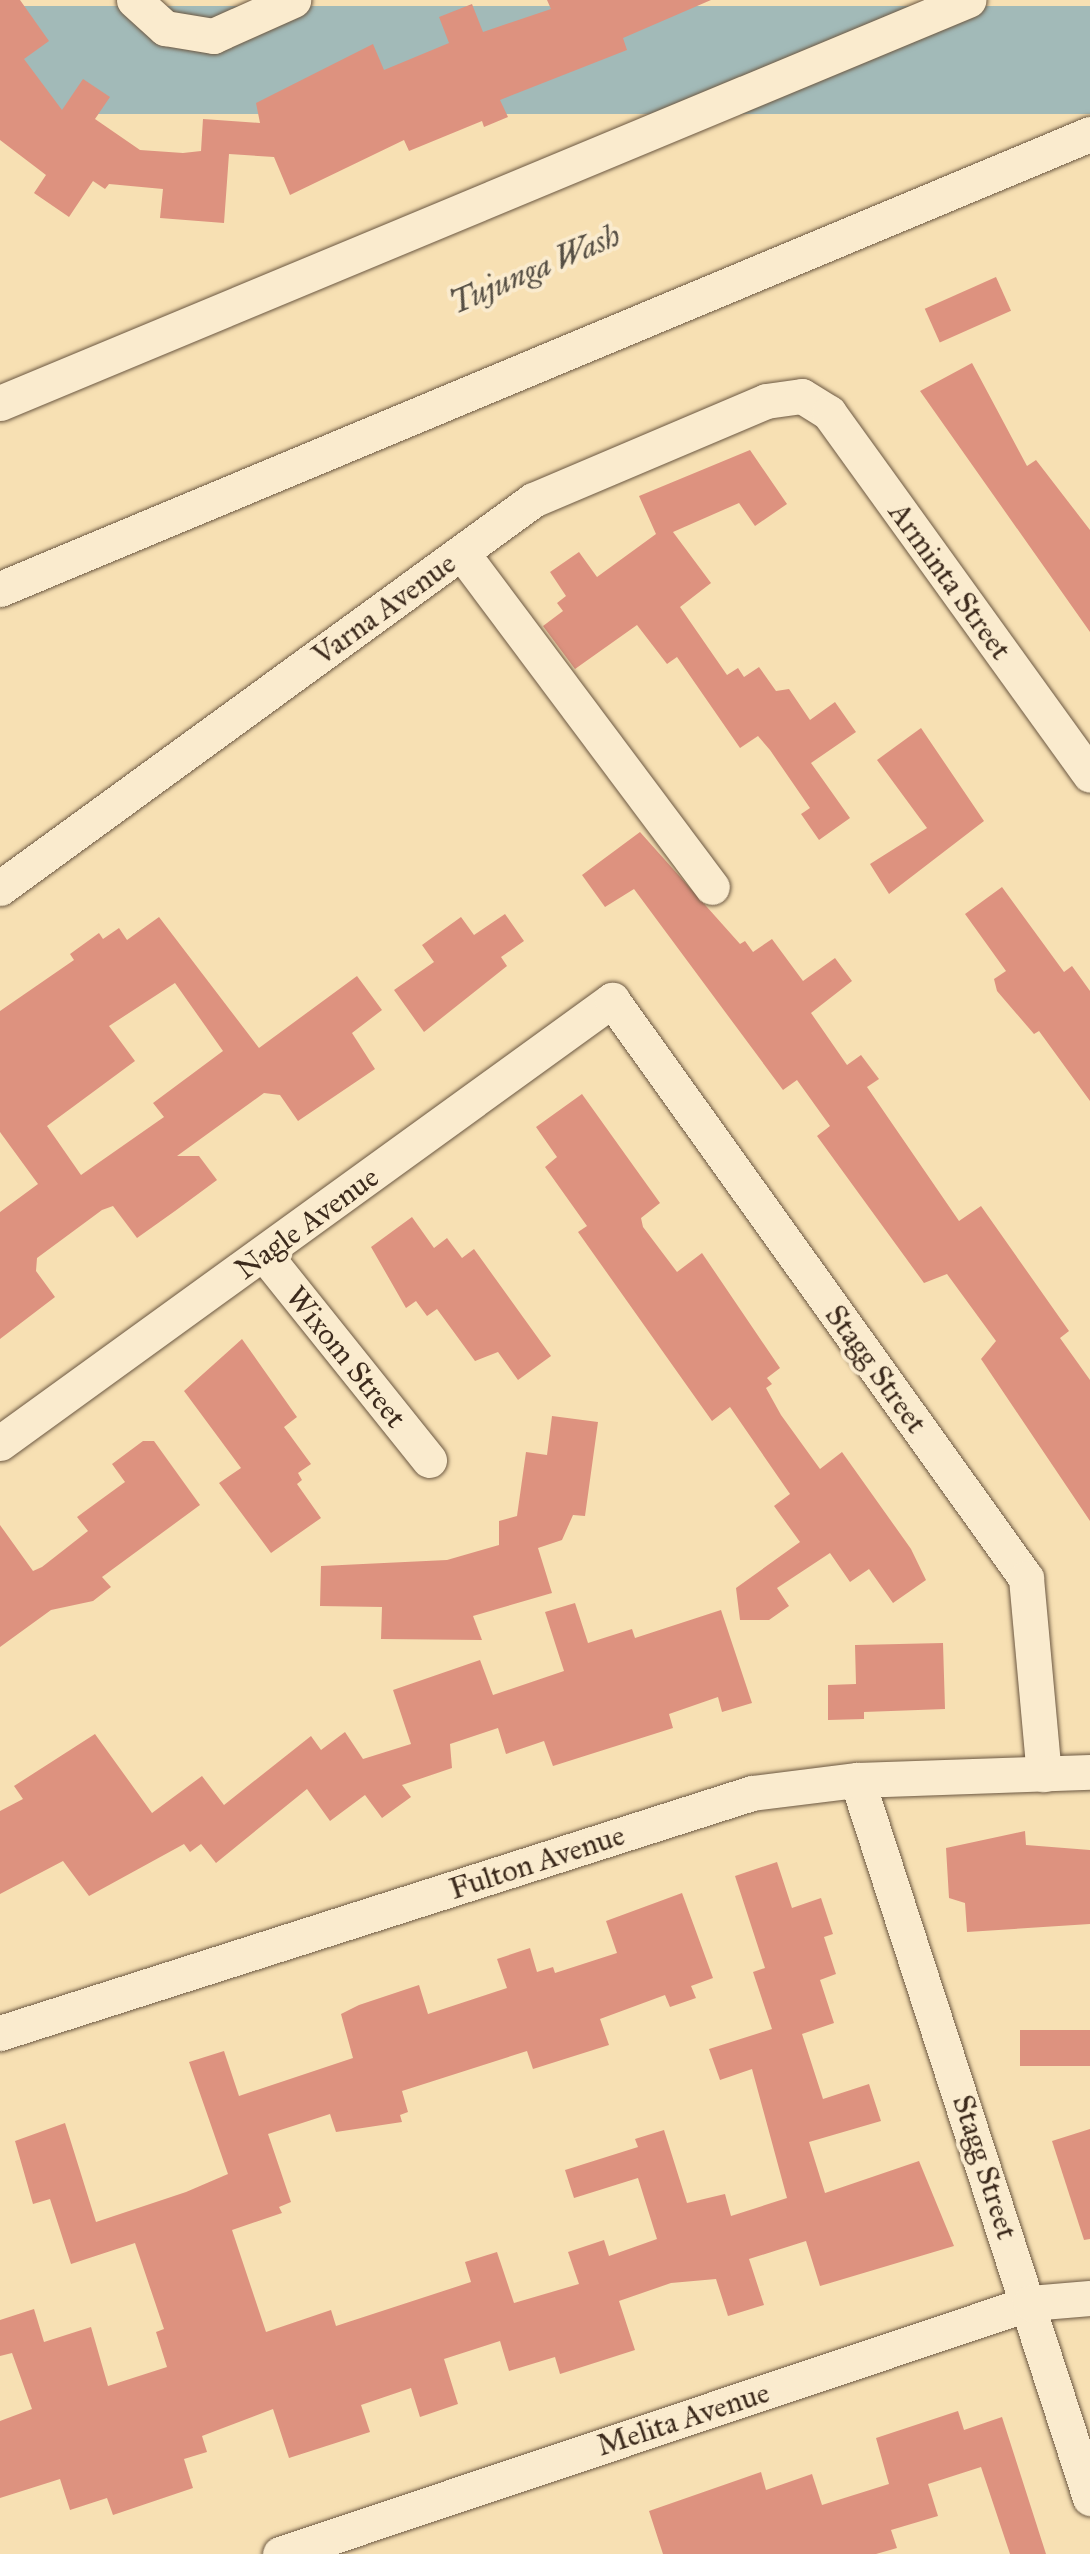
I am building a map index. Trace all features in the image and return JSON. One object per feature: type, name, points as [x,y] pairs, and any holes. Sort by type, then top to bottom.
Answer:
[{"type":"street","points":[[134,0],[165,28],[213,36],[292,0]]},
{"type":"street","points":[[0,403],[968,0]]},
{"type":"street","points":[[0,589],[1090,134]]},
{"type":"street","name":"Varna Avenue","points":[[0,888],[533,500],[766,401],[802,396]]},
{"type":"street","name":"Arminta Street","points":[[802,396],[829,413],[1090,775]]},
{"type":"street","points":[[462,552],[712,887]]},
{"type":"street","name":"Nagle Avenue","points":[[0,1443],[612,1000]]},
{"type":"street","name":"Stagg Street","points":[[612,1000],[1026,1578],[1044,1774]]},
{"type":"street","name":"Wixom Street","points":[[264,1254],[429,1460]]},
{"type":"street","name":"Fulton Avenue","points":[[0,2033],[752,1793],[858,1780],[1090,1772]]},
{"type":"street","name":"Stagg Street","points":[[858,1780],[1090,2498]]},
{"type":"street","name":"Melita Avenue","points":[[280,2554],[1030,2303],[1090,2298]]},
{"type":"water","points":[[0,6],[1090,6],[1090,114],[0,114]]},
{"type":"building","points":[[0,0],[20,0],[49,41],[24,59],[62,110],[83,79],[110,97],[95,119],[140,150],[183,153],[201,151],[203,119],[260,123],[256,103],[373,44],[384,70],[449,43],[439,17],[472,4],[483,32],[551,9],[547,0],[711,0],[623,38],[627,50],[500,100],[508,117],[484,127],[482,121],[409,151],[404,140],[290,195],[274,157],[229,154],[224,223],[160,218],[163,189],[109,184],[105,189],[93,181],[69,217],[34,193],[46,175],[0,140]]},
{"type":"building","points":[[996,277],[1011,311],[940,343],[925,309]]},
{"type":"building","points":[[972,363],[1027,466],[1036,460],[1090,530],[1090,632],[920,391]]},
{"type":"building","points":[[750,450],[787,504],[755,526],[739,503],[673,532],[711,583],[680,607],[727,675],[738,668],[744,677],[759,667],[776,691],[789,689],[810,720],[835,702],[856,732],[811,763],[850,818],[819,840],[801,814],[810,808],[770,750],[758,736],[740,748],[677,657],[667,664],[637,625],[575,669],[543,626],[563,611],[557,603],[566,596],[550,572],[579,552],[597,577],[656,534],[639,496]]},
{"type":"building","points":[[921,728],[984,821],[889,894],[870,864],[927,828],[877,760]]},
{"type":"building","points":[[640,832],[740,944],[745,941],[753,952],[772,939],[803,981],[835,958],[852,981],[811,1013],[847,1065],[861,1055],[879,1079],[867,1087],[959,1221],[981,1206],[1069,1331],[1060,1338],[1090,1380],[1090,1521],[981,1359],[996,1341],[947,1274],[924,1283],[817,1136],[830,1126],[797,1080],[783,1090],[634,889],[605,907],[582,875]]},
{"type":"building","points":[[1002,887],[1064,972],[1072,966],[1090,991],[1090,1101],[1039,1031],[1034,1034],[997,991],[994,979],[1006,971],[965,914]]},
{"type":"building","points":[[505,914],[524,941],[501,957],[507,966],[424,1032],[394,990],[434,962],[422,945],[461,917],[474,935]]},
{"type":"building","points":[[159,917],[259,1048],[357,976],[382,1010],[352,1033],[375,1069],[298,1121],[280,1095],[264,1093],[177,1156],[199,1156],[217,1180],[175,1211],[137,1238],[113,1206],[37,1258],[36,1271],[55,1297],[0,1339],[0,1212],[38,1184],[0,1132],[0,1011],[74,960],[70,954],[99,933],[103,939],[119,928],[127,940]],"holes":[[[175,983],[223,1051],[153,1103],[164,1117],[81,1175],[47,1126],[135,1061],[109,1026]]]},
{"type":"building","points":[[582,1094],[660,1203],[641,1218],[643,1227],[677,1272],[702,1253],[780,1368],[767,1378],[772,1384],[766,1388],[781,1415],[820,1469],[842,1452],[911,1549],[926,1580],[893,1603],[869,1569],[850,1582],[830,1553],[777,1588],[789,1606],[769,1620],[740,1620],[736,1588],[800,1542],[774,1506],[790,1494],[730,1407],[712,1421],[578,1232],[587,1226],[545,1167],[557,1157],[536,1127]]},
{"type":"building","points":[[412,1217],[434,1248],[447,1238],[462,1258],[474,1249],[551,1356],[518,1380],[498,1352],[475,1361],[437,1309],[427,1316],[416,1301],[406,1308],[371,1247]]},
{"type":"building","points":[[242,1339],[297,1417],[284,1427],[311,1464],[298,1473],[302,1480],[297,1484],[321,1518],[271,1553],[219,1483],[241,1468],[184,1391]]},
{"type":"building","points":[[552,1416],[598,1422],[585,1516],[573,1515],[562,1540],[538,1548],[552,1593],[473,1616],[482,1640],[381,1639],[382,1607],[320,1606],[321,1566],[447,1560],[499,1545],[499,1521],[517,1516],[526,1452],[547,1455]]},
{"type":"building","points":[[143,1441],[154,1441],[200,1505],[102,1577],[111,1587],[93,1601],[51,1610],[0,1647],[0,1525],[33,1571],[42,1567],[88,1531],[77,1517],[125,1482],[112,1464]]},
{"type":"building","points":[[575,1603],[588,1643],[632,1629],[635,1638],[721,1610],[752,1703],[722,1712],[718,1697],[669,1714],[673,1728],[553,1766],[544,1741],[506,1754],[498,1728],[450,1744],[452,1768],[402,1785],[411,1797],[382,1818],[365,1795],[330,1821],[307,1789],[216,1863],[201,1844],[190,1852],[184,1844],[89,1896],[63,1861],[0,1894],[0,1811],[23,1799],[14,1786],[95,1734],[152,1813],[202,1776],[224,1805],[311,1736],[321,1750],[345,1732],[363,1759],[411,1744],[393,1690],[480,1660],[493,1695],[564,1671],[545,1612]]},
{"type":"building","points":[[943,1643],[945,1709],[864,1712],[864,1719],[828,1720],[828,1685],[856,1684],[855,1645]]},
{"type":"building","points":[[1025,1831],[1026,1845],[1090,1850],[1090,1924],[967,1932],[965,1903],[949,1898],[946,1848]]},
{"type":"building","points":[[777,1862],[792,1908],[821,1898],[833,1934],[824,1937],[836,1974],[820,1980],[834,2023],[802,2034],[823,2099],[869,2084],[881,2121],[809,2142],[825,2193],[919,2161],[954,2246],[820,2286],[806,2241],[749,2259],[764,2305],[728,2316],[716,2279],[671,2283],[619,2301],[635,2350],[560,2374],[555,2357],[509,2371],[500,2341],[444,2359],[458,2404],[420,2417],[411,2388],[361,2405],[370,2432],[289,2458],[273,2409],[202,2436],[207,2452],[184,2459],[193,2488],[113,2515],[107,2498],[70,2510],[60,2479],[0,2498],[0,2421],[32,2409],[12,2353],[0,2356],[0,2320],[34,2309],[44,2342],[91,2327],[108,2386],[167,2367],[156,2332],[164,2329],[135,2243],[71,2264],[50,2199],[33,2204],[15,2141],[65,2123],[96,2222],[186,2192],[228,2174],[189,2062],[224,2051],[239,2096],[353,2058],[341,2014],[419,1985],[428,2014],[507,1988],[497,1959],[530,1948],[537,1972],[553,1967],[555,1973],[617,1953],[606,1921],[682,1893],[713,1978],[691,1986],[696,1998],[670,2007],[665,1995],[600,2019],[609,2045],[533,2069],[527,2051],[402,2091],[408,2112],[400,2115],[402,2122],[336,2132],[330,2114],[268,2134],[291,2202],[279,2207],[282,2213],[232,2230],[266,2332],[331,2310],[336,2326],[471,2282],[465,2262],[497,2252],[514,2303],[579,2284],[568,2252],[604,2240],[609,2256],[657,2239],[638,2178],[574,2198],[565,2170],[638,2147],[635,2139],[664,2130],[687,2203],[725,2194],[731,2216],[787,2198],[752,2069],[720,2080],[709,2049],[772,2029],[753,1972],[765,1968],[735,1876]]},
{"type":"building","points":[[1020,2030],[1090,2030],[1090,2066],[1020,2066]]},
{"type":"building","points":[[1090,2129],[1090,2239],[1084,2240],[1052,2141]]},
{"type":"building","points":[[958,2411],[964,2430],[1002,2417],[1046,2554],[1010,2554],[981,2467],[928,2484],[938,2516],[891,2530],[897,2548],[876,2554],[663,2554],[649,2511],[761,2472],[766,2490],[812,2474],[822,2505],[889,2484],[876,2438]]},
{"type":"water label","name":"Tujunga Wash","points":[[535,270]]}]
